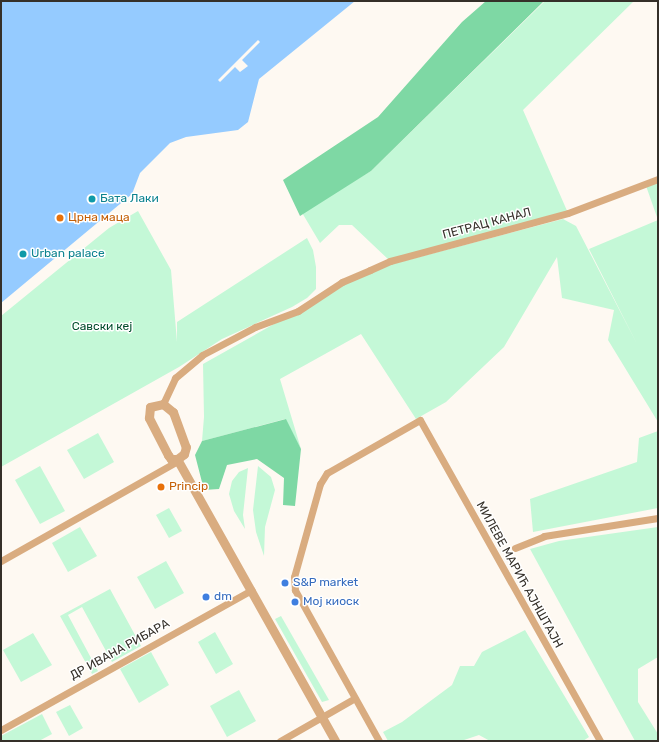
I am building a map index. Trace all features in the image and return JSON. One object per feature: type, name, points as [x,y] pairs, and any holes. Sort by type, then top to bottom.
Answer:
[{"type":"street","name":"ПЕТРАЦ КАНАЛ","points":[[163,404],[175,378],[202,355],[255,327],[298,311],[323,293],[390,261],[531,225],[658,179]]},
{"type":"street","points":[[1,561],[178,460],[184,454],[186,446],[173,412],[163,404],[150,407],[149,418],[168,455],[172,459],[178,460]]},
{"type":"street","name":"МИЛЕВЕ МАРИЋ АЈНШТАЈН","points":[[355,698],[295,590],[294,576],[320,484],[326,473],[420,420],[600,741]]},
{"type":"street","points":[[178,460],[335,741]]},
{"type":"street","points":[[515,548],[544,536],[658,518]]},
{"type":"street","name":"ДР ИВАНА РИБАРА","points":[[1,730],[251,590]]},
{"type":"street","points":[[280,741],[355,698],[379,741]]},
{"type":"green space","points":[[486,1],[544,1],[371,171],[300,216],[283,180],[378,117],[462,22]]},
{"type":"green space","points":[[545,1],[634,1],[523,110],[568,213],[390,261],[352,225],[339,225],[320,243],[301,211],[371,171]]},
{"type":"green space","points":[[658,180],[658,220],[645,183]]},
{"type":"green space","name":"Савски кеј","points":[[138,211],[171,270],[177,342],[177,322],[307,238],[313,250],[316,267],[316,289],[307,298],[292,307],[222,339],[179,367],[1,467],[1,316],[109,228]]},
{"type":"green space","points":[[563,219],[576,226],[637,344],[589,249],[658,220],[658,422],[608,340],[614,310],[562,298],[557,257],[504,347],[446,402],[416,419],[361,334],[280,379],[301,449],[285,419],[202,441],[204,417],[203,364],[370,270]]},
{"type":"green space","points":[[286,419],[301,449],[295,506],[283,505],[284,478],[257,459],[227,465],[219,489],[204,490],[195,455],[202,441]]},
{"type":"green space","points":[[658,431],[658,508],[533,532],[530,499],[637,462],[639,438]]},
{"type":"green space","points":[[98,433],[114,462],[84,479],[67,450]]},
{"type":"green space","points":[[40,466],[65,511],[40,524],[15,480]]},
{"type":"green space","points":[[258,466],[271,477],[275,490],[265,527],[264,556],[256,532],[253,510]]},
{"type":"green space","points":[[248,468],[243,515],[245,529],[234,511],[229,494],[232,481],[239,472]]},
{"type":"green space","points":[[169,508],[182,531],[169,538],[156,515]]},
{"type":"green space","points":[[80,527],[97,556],[68,572],[52,543]]},
{"type":"green space","points":[[658,527],[658,657],[638,669],[638,702],[658,734],[658,741],[635,741],[530,549],[559,541]]},
{"type":"green space","points":[[166,561],[184,593],[155,609],[137,577]]},
{"type":"green space","points":[[110,589],[141,646],[112,662],[82,607],[68,615],[98,671],[92,674],[60,616]]},
{"type":"green space","points":[[281,616],[329,700],[322,702],[275,619]]},
{"type":"green space","points":[[525,630],[589,737],[583,741],[490,741],[479,735],[461,741],[388,741],[383,732],[402,722],[452,685],[460,666],[474,666],[482,652]]},
{"type":"green space","points":[[215,632],[233,664],[216,674],[198,642]]},
{"type":"green space","points":[[33,633],[52,665],[21,682],[3,650]]},
{"type":"green space","points":[[151,652],[169,685],[139,703],[120,669]]},
{"type":"green space","points":[[239,690],[256,721],[227,737],[210,706]]},
{"type":"green space","points":[[70,705],[83,728],[69,736],[56,712]]},
{"type":"green space","points":[[42,714],[52,734],[39,741],[1,741],[1,736]]},
{"type":"water","points":[[1,1],[355,1],[259,79],[248,122],[238,130],[186,137],[170,143],[140,173],[132,194],[1,303]]},
{"type":"pier","points":[[258,40],[260,42],[242,60],[248,66],[240,72],[235,67],[220,82],[218,80]]},
{"type":"place","name":"Бата Лаки","points":[[92,199]]},
{"type":"place","name":"Црна маца","points":[[60,218]]},
{"type":"place","name":"Urban palace","points":[[23,254]]},
{"type":"place","name":"Princip","points":[[161,487]]},
{"type":"place","name":"S&P market","points":[[285,583]]},
{"type":"place","name":"dm","points":[[206,597]]},
{"type":"place","name":"Мој киоск","points":[[295,602]]}]
